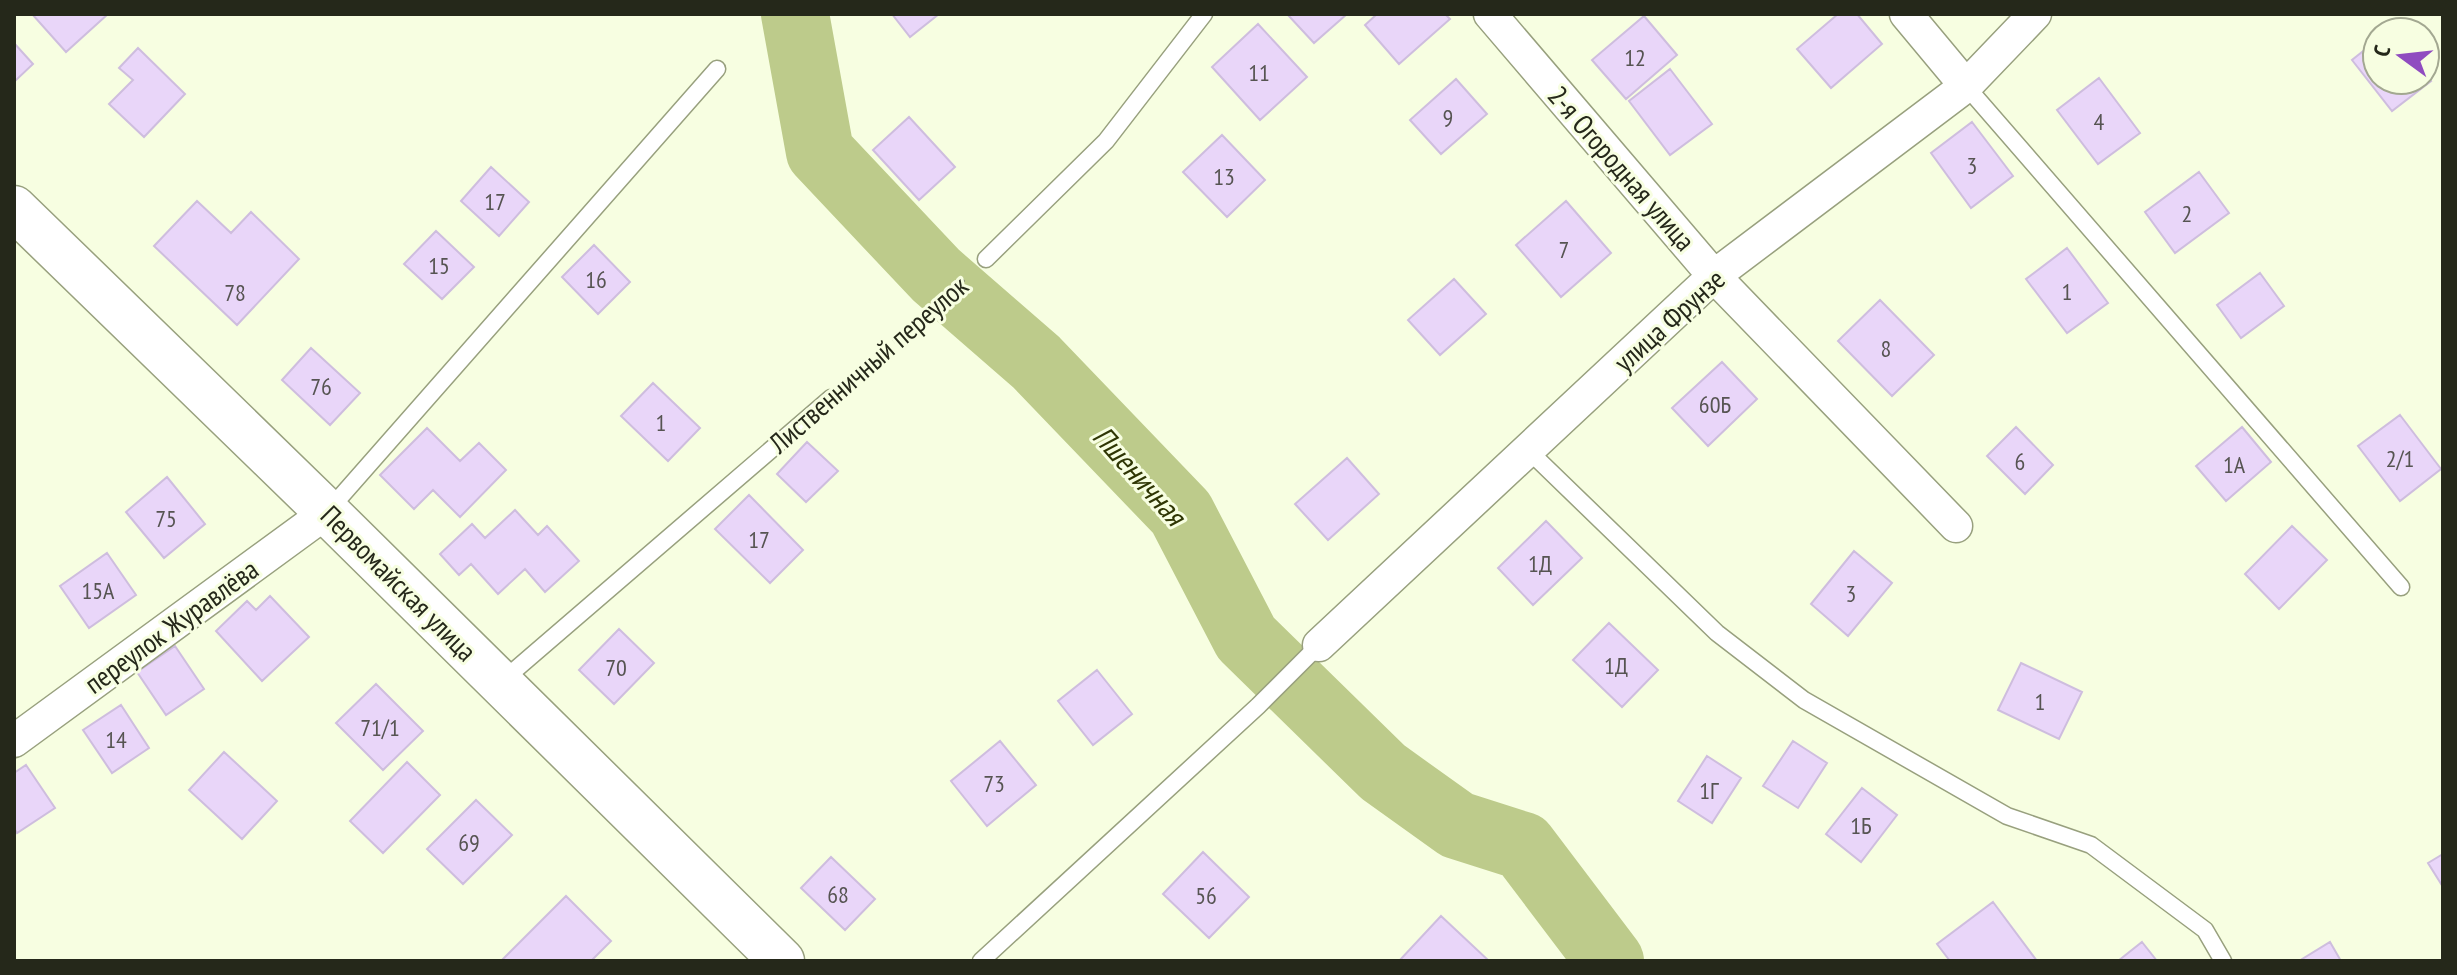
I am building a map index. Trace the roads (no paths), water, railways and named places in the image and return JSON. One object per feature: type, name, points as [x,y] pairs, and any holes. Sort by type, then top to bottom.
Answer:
[{"type":"street","name":"2-я Огородная улица","points":[[1490,14],[1714,276],[1956,526]]},
{"type":"street","points":[[1906,14],[1966,86]]},
{"type":"street","name":"улица Фрунзе","points":[[1319,645],[1714,276],[1966,86],[2035,14]]},
{"type":"street","name":"Первомайская улица","points":[[14,208],[782,961]]},
{"type":"street","name":"переулок Журавлёва","points":[[14,741],[327,512]]},
{"type":"lane","name":"Лиственничный переулок","points":[[986,259],[1106,141],[1204,14]]},
{"type":"lane","points":[[327,512],[717,69]]},
{"type":"lane","points":[[1966,86],[2401,587]]},
{"type":"lane","name":"Лиственничный переулок","points":[[500,683],[831,398]]},
{"type":"lane","points":[[1528,450],[1717,633],[1804,700],[2007,816],[2091,845],[2205,930],[2223,961]]},
{"type":"lane","points":[[981,961],[1258,706],[1319,645]]},
{"type":"waterway","name":"Пшеничная","points":[[795,14],[820,152],[936,275],[1036,362],[1181,513],[1246,638],[1383,772],[1457,825],[1523,846],[1610,961]]}]
